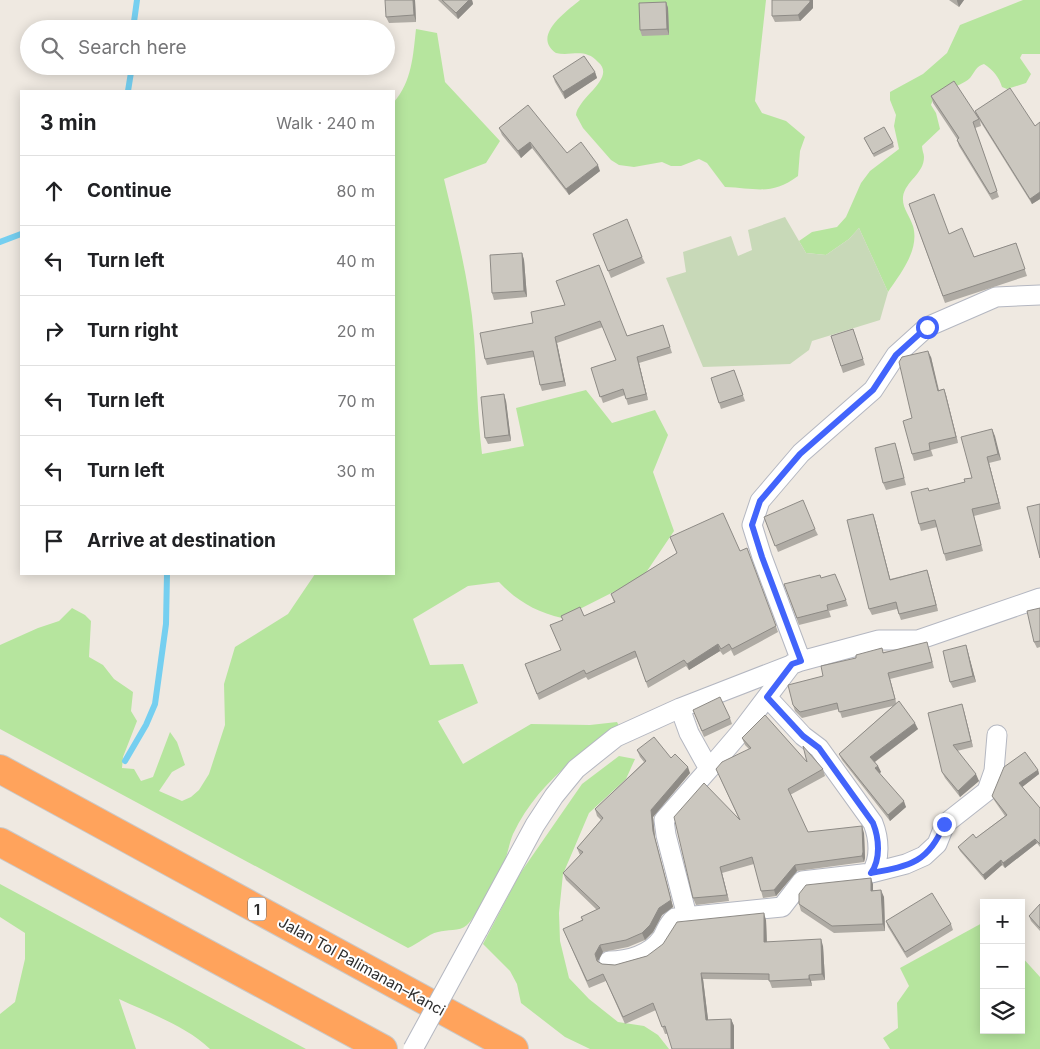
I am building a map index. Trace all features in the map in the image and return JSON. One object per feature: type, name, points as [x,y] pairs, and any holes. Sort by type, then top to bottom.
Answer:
[{"type":"highway","name":"Jalan Tol Palimanan–Kanci","points":[[0,769],[514,1049]]},
{"type":"highway","points":[[0,842],[383,1049]]},
{"type":"street","points":[[797,663],[752,525],[760,501],[800,454],[873,390],[896,355],[927,327],[996,297],[1032,295]]},
{"type":"street","points":[[413,1049],[535,825],[576,769],[616,737],[680,708],[797,663],[879,640],[918,640],[1040,598]]},
{"type":"street","points":[[688,916],[666,835],[664,820],[709,770],[767,697],[797,663]]},
{"type":"street","points":[[767,697],[803,736],[819,748],[873,823],[878,835],[876,866],[871,873]]},
{"type":"street","points":[[680,708],[689,733],[709,770]]},
{"type":"street","points":[[608,961],[623,961],[650,950],[662,938],[667,924],[675,918],[782,907],[802,881],[871,873],[906,864],[924,856],[937,844],[944,824],[987,790],[994,771],[996,735]]},
{"type":"green space","points":[[580,0],[766,0],[755,101],[762,113],[786,121],[805,137],[800,151],[798,176],[771,189],[725,187],[707,163],[699,159],[681,166],[671,166],[662,162],[634,167],[619,165],[611,160],[583,128],[576,115],[578,108],[600,81],[603,68],[589,55],[556,53],[549,46],[547,39],[554,24]]},
{"type":"green space","points":[[1023,0],[1040,0],[1040,54],[1022,54],[1020,58],[1031,74],[1026,83],[1007,89],[1002,87],[995,74],[984,64],[977,68],[965,82],[938,95],[931,105],[936,113],[940,129],[922,146],[923,163],[904,191],[903,197],[905,208],[913,226],[914,244],[908,261],[888,292],[859,228],[849,239],[826,255],[806,253],[799,241],[812,232],[837,227],[846,217],[861,183],[870,171],[899,149],[894,126],[896,115],[890,100],[890,92],[923,74],[947,53],[960,25]]},
{"type":"green space","points":[[416,29],[437,33],[445,82],[500,141],[486,163],[444,179],[462,257],[472,316],[482,454],[524,446],[516,408],[586,390],[612,423],[655,410],[668,435],[653,472],[674,531],[643,577],[562,618],[544,613],[528,605],[499,582],[468,586],[413,619],[430,665],[463,664],[478,703],[438,721],[463,764],[531,724],[590,725],[617,722],[620,728],[573,761],[545,786],[533,801],[513,834],[503,867],[497,879],[467,925],[457,930],[434,933],[408,948],[0,729],[0,645],[59,621],[72,608],[85,615],[91,621],[89,657],[103,665],[114,679],[133,692],[131,711],[137,721],[123,757],[122,768],[134,769],[141,781],[153,777],[170,732],[177,742],[185,765],[172,772],[159,791],[182,801],[191,797],[199,790],[209,774],[225,725],[224,684],[235,647],[288,614],[314,575],[395,575],[395,101],[405,86],[412,58]]},
{"type":"green space","points":[[785,217],[806,253],[826,255],[849,239],[859,228],[888,292],[880,320],[812,341],[809,350],[790,364],[703,367],[666,278],[686,272],[683,252],[731,236],[738,256],[752,250],[748,230]]},
{"type":"green space","points":[[619,756],[635,759],[626,779],[589,813],[563,874],[559,913],[560,941],[569,978],[589,999],[618,1022],[644,1026],[658,1035],[669,1049],[590,1049],[565,1037],[521,1003],[517,984],[510,971],[483,944],[519,875],[582,784]]},
{"type":"green space","points":[[0,884],[306,1049],[210,1049],[190,1033],[119,999],[136,1049],[0,1049],[0,1014],[15,1002],[25,959],[25,933],[0,917]]},
{"type":"green space","points":[[980,924],[980,1034],[1025,1034],[1025,960],[1040,977],[1040,1049],[890,1049],[883,1038],[898,1028],[897,1003],[909,986],[900,968]]},
{"type":"building","points":[[385,0],[413,0],[414,15],[386,17]]},
{"type":"building","points":[[442,0],[469,0],[456,13]]},
{"type":"building","points":[[772,0],[810,0],[810,2],[798,15],[772,16]]},
{"type":"building","points":[[666,2],[667,29],[640,30],[639,3]]},
{"type":"building","points":[[584,56],[595,72],[563,92],[553,76]]},
{"type":"building","points":[[954,81],[979,119],[973,122],[997,191],[990,194],[957,140],[959,138],[931,96]]},
{"type":"building","points":[[1010,88],[1035,126],[1040,122],[1040,192],[1030,199],[975,111]]},
{"type":"building","points":[[528,105],[567,153],[581,142],[598,165],[566,189],[530,142],[518,151],[499,128]]},
{"type":"building","points":[[884,127],[893,143],[873,154],[864,138]]},
{"type":"building","points":[[934,194],[949,234],[962,228],[974,257],[1016,243],[1025,269],[943,296],[909,204]]},
{"type":"building","points":[[627,219],[642,257],[608,271],[593,234]]},
{"type":"building","points":[[522,253],[524,291],[492,293],[490,255]]},
{"type":"building","points":[[599,265],[627,336],[663,325],[670,347],[637,357],[646,394],[626,399],[623,389],[600,397],[591,368],[616,360],[600,321],[555,337],[564,381],[540,385],[533,351],[485,359],[480,333],[533,323],[531,312],[565,305],[556,281]]},
{"type":"building","points":[[853,329],[863,359],[841,366],[831,336]]},
{"type":"building","points":[[928,351],[938,391],[944,389],[956,437],[929,443],[930,450],[912,454],[903,421],[912,418],[899,362],[902,357]]},
{"type":"building","points":[[734,370],[743,395],[719,403],[711,378]]},
{"type":"building","points":[[504,394],[509,435],[485,438],[481,397]]},
{"type":"building","points":[[992,429],[998,454],[987,457],[999,503],[972,509],[981,545],[944,554],[935,520],[919,524],[911,492],[928,488],[929,491],[965,482],[964,479],[972,478],[961,437]]},
{"type":"building","points":[[895,443],[904,478],[883,483],[875,448]]},
{"type":"building","points":[[803,500],[815,529],[775,546],[764,517]]},
{"type":"building","points":[[1040,504],[1040,558],[1027,507]]},
{"type":"building","points":[[723,513],[740,551],[747,548],[776,626],[732,649],[729,644],[721,649],[718,644],[687,664],[684,660],[646,682],[635,651],[586,674],[584,670],[537,694],[525,664],[561,650],[550,625],[563,620],[561,616],[580,607],[584,616],[615,602],[611,594],[677,553],[670,537]]},
{"type":"building","points":[[873,514],[890,580],[927,570],[936,605],[899,614],[896,602],[869,609],[847,520]]},
{"type":"building","points":[[835,574],[846,600],[827,605],[828,610],[797,618],[784,584],[820,575],[821,578]]},
{"type":"building","points":[[1040,608],[1040,641],[1034,642],[1027,611]]},
{"type":"building","points":[[927,642],[932,662],[888,673],[895,699],[839,712],[837,703],[800,712],[793,705],[788,685],[823,676],[821,666],[856,658],[856,655],[882,648],[883,653]]},
{"type":"building","points":[[966,645],[973,676],[950,682],[943,651]]},
{"type":"building","points":[[720,697],[730,718],[702,731],[693,710]]},
{"type":"building","points":[[899,701],[915,723],[870,757],[878,766],[875,768],[904,801],[888,815],[839,754]]},
{"type":"building","points":[[962,704],[971,741],[953,745],[976,774],[958,791],[942,772],[928,713]]},
{"type":"building","points":[[765,715],[807,762],[803,746],[823,769],[788,789],[808,832],[862,826],[862,856],[795,865],[774,890],[761,891],[752,857],[720,867],[727,895],[693,898],[674,817],[704,783],[740,820],[716,769],[722,762],[751,748],[742,738]]},
{"type":"building","points":[[654,737],[671,758],[675,754],[688,767],[651,810],[653,831],[671,900],[659,908],[650,925],[642,933],[626,940],[600,945],[595,954],[597,961],[602,964],[615,965],[647,956],[663,944],[677,922],[764,913],[764,942],[821,939],[822,974],[809,975],[809,979],[769,981],[769,974],[701,973],[706,1020],[731,1019],[731,1049],[672,1049],[665,1026],[662,1027],[653,1003],[623,1017],[603,974],[587,981],[563,929],[583,920],[581,917],[600,908],[563,873],[583,852],[577,848],[603,818],[595,809],[646,761],[637,750]]},
{"type":"building","points":[[1025,752],[1038,770],[1019,783],[1040,808],[1040,844],[1035,839],[1003,863],[1001,860],[983,875],[958,847],[973,834],[976,838],[1007,815],[992,796],[1004,767]]},
{"type":"building","points":[[871,878],[871,891],[881,890],[883,924],[832,926],[799,904],[799,894],[806,885]]},
{"type":"building","points":[[932,893],[951,924],[905,952],[886,921]]},
{"type":"building","points":[[1040,904],[1040,928],[1029,916]]},
{"type":"waterway","points":[[134,20],[137,0]]},
{"type":"waterway","points":[[128,90],[131,75]]},
{"type":"waterway","points":[[0,242],[20,234]]},
{"type":"waterway","points":[[125,761],[146,725],[155,704],[166,624],[167,575]]},
{"type":"route","points":[[927,327],[896,355],[873,390],[800,454],[760,501],[752,525],[801,661],[792,664],[767,697],[803,736],[819,748],[873,823],[878,835],[876,866],[871,873],[906,864],[924,856],[937,844],[944,824]]}]
